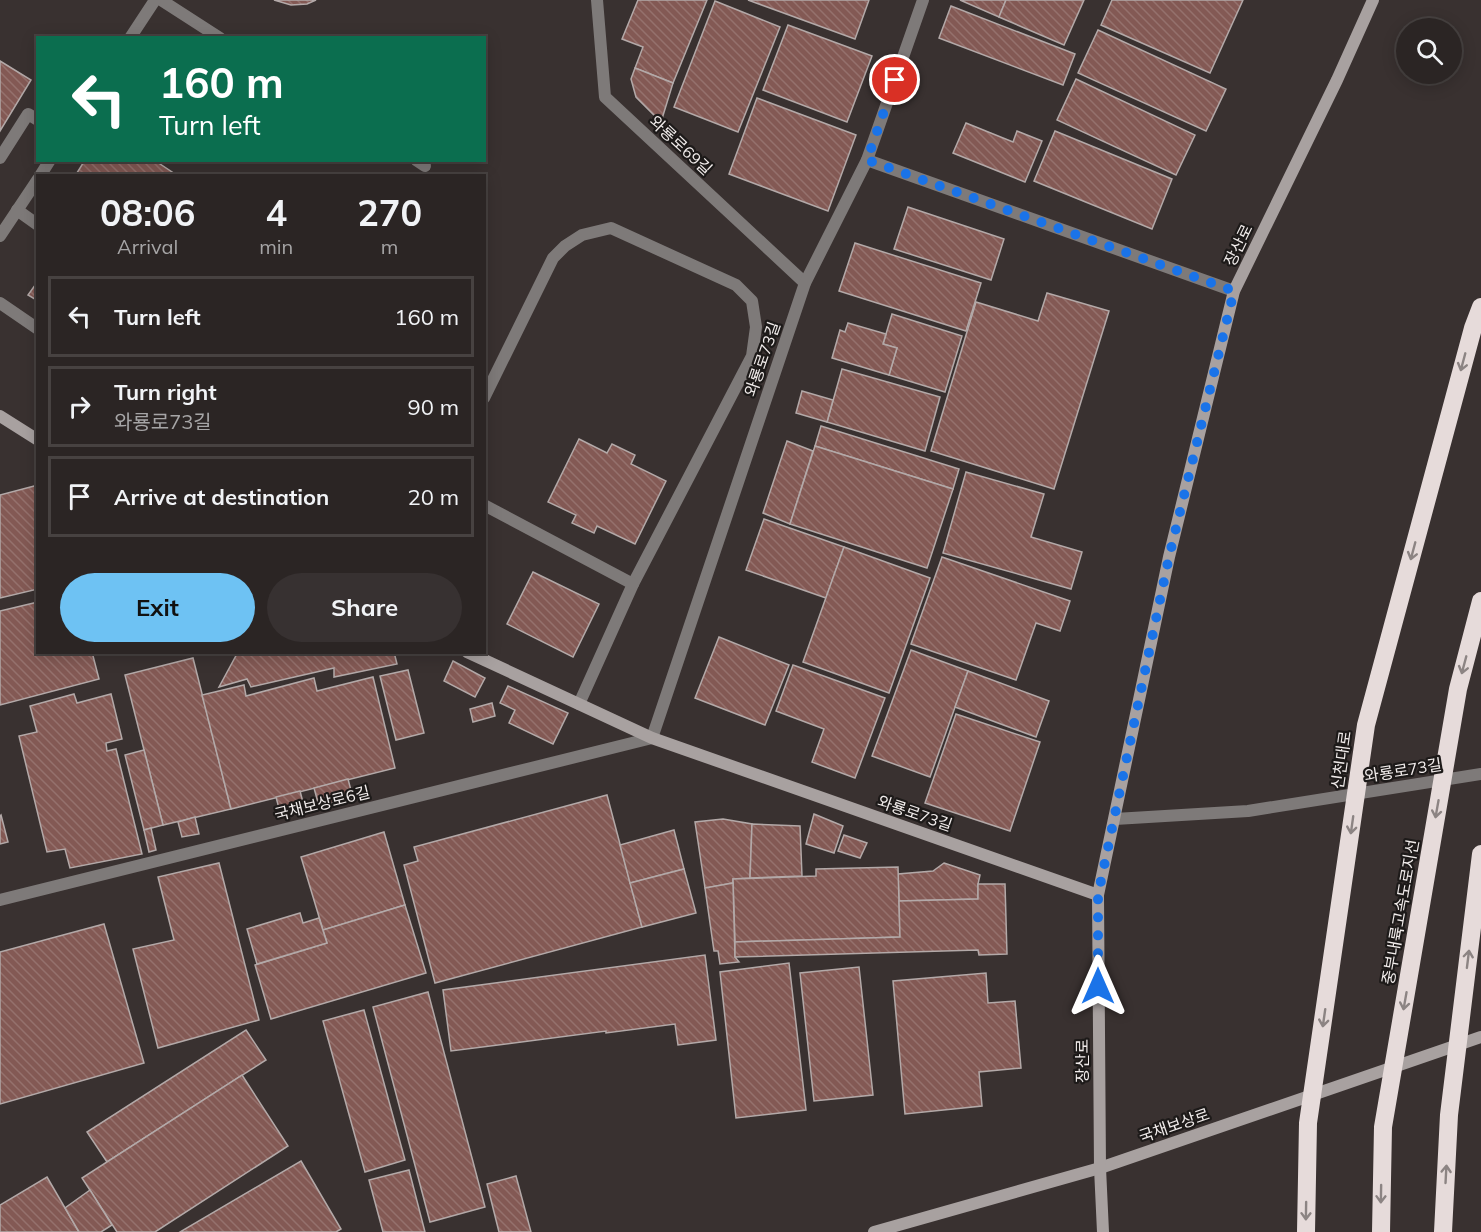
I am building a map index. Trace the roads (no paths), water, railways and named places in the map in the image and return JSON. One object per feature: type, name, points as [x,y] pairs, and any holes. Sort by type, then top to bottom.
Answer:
[{"type":"highway","name":"신천대로","points":[[1306,1232],[1308,1123],[1366,725],[1473,328],[1481,307]]},
{"type":"highway","name":"중부내륙고속도로지선","points":[[1381,1232],[1383,1127],[1458,689],[1481,601]]},
{"type":"highway","points":[[1443,1232],[1449,1115],[1481,854]]},
{"type":"main road","name":"장산로","points":[[1102,1232],[1098,895],[1169,557],[1234,291],[1373,0]]},
{"type":"main road","points":[[0,416],[36,439]]},
{"type":"main road","name":"와룡로73길","points":[[471,654],[652,738],[1098,895]]},
{"type":"main road","name":"국채보상로","points":[[874,1232],[1100,1168],[1481,1037]]},
{"type":"street","points":[[131,36],[155,0]]},
{"type":"street","points":[[160,0],[217,36]]},
{"type":"street","name":"와룡로69길","points":[[597,0],[605,97],[805,283]]},
{"type":"street","name":"와룡로73길","points":[[652,738],[805,283],[867,160],[923,0]]},
{"type":"street","points":[[0,158],[28,114],[36,119]]},
{"type":"street","points":[[867,160],[1234,291]]},
{"type":"street","points":[[0,236],[36,182]]},
{"type":"street","points":[[17,210],[36,224]]},
{"type":"street","points":[[486,394],[553,258],[565,246],[582,235],[611,228],[736,285],[752,301],[756,327],[752,356],[633,584],[579,704]]},
{"type":"street","points":[[0,303],[36,328]]},
{"type":"street","points":[[486,506],[633,584]]},
{"type":"street","name":"국채보상로6길","points":[[0,900],[652,738]]},
{"type":"street","name":"와룡로73길","points":[[1115,819],[1248,811],[1481,774]]}]
